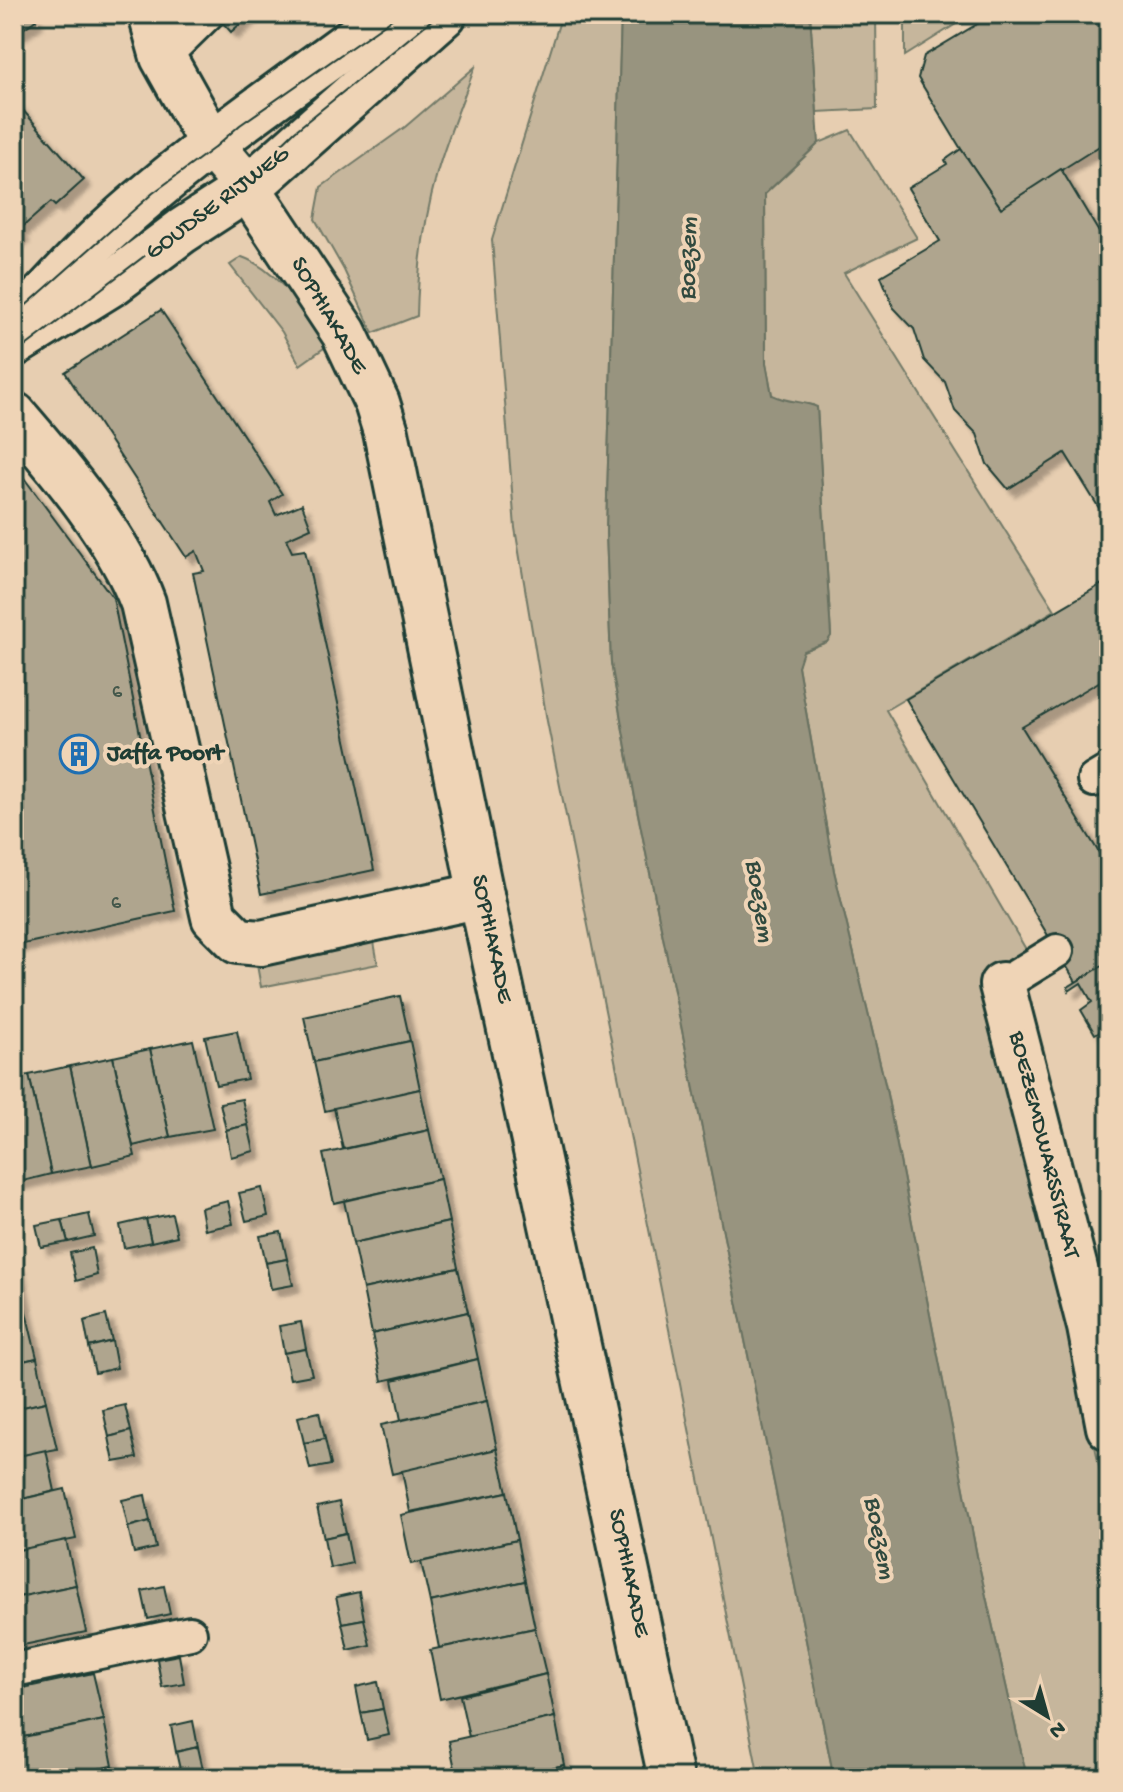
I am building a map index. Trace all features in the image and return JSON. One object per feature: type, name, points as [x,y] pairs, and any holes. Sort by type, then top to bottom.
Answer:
[{"type":"street","name":"SOPHIAKADE","points":[[151,14],[163,57],[214,148],[248,188],[344,333],[377,403],[386,432],[481,895],[671,1778]]},
{"type":"street","name":"GOUDSE RIJWEG","points":[[14,327],[108,230],[213,142],[388,14]]},
{"type":"street","name":"GOUDSE RIJWEG","points":[[14,344],[114,282],[182,231],[248,188],[444,14]]},
{"type":"street","points":[[14,415],[60,469],[132,573],[143,603],[214,917],[238,941],[261,943],[481,895]]},
{"type":"street","name":"BOEZEMDWARSSTRAAT","points":[[1002,985],[1100,1319],[1109,1427]]},
{"type":"lane","points":[[163,57],[207,14]]},
{"type":"lane","points":[[1002,985],[1057,951]]},
{"type":"lane","points":[[14,1670],[190,1633]]},
{"type":"shaded area","points":[[562,14],[621,14],[606,532],[611,663],[637,809],[834,1778],[759,1778],[547,721],[515,528],[492,240]]},
{"type":"shaded area","points":[[810,14],[876,14],[877,109],[817,112]]},
{"type":"shaded area","points":[[905,14],[972,14],[905,56]]},
{"type":"shaded area","points":[[475,67],[432,191],[422,244],[417,316],[373,333],[344,270],[315,219],[321,187],[405,127]]},
{"type":"shaded area","points":[[850,130],[917,238],[844,273],[1055,610],[886,710],[1031,958],[998,1011],[1053,1239],[1109,1515],[1109,1778],[1027,1778],[978,1561],[885,1084],[834,871],[798,666],[802,651],[827,642],[831,635],[817,408],[789,403],[772,395],[766,363],[765,194],[819,143]]},
{"type":"shaded area","points":[[242,257],[279,282],[331,343],[300,365],[282,332],[230,265]]},
{"type":"shaded area","points":[[374,942],[378,964],[261,987],[257,965]]},
{"type":"water","name":"Boezem","points":[[621,14],[810,14],[819,143],[765,194],[766,363],[772,395],[817,407],[831,636],[827,642],[803,651],[798,666],[834,871],[885,1084],[978,1561],[1027,1778],[834,1778],[637,809],[611,663],[606,532]]},
{"type":"building","points":[[14,14],[32,14],[36,20],[14,35]]},
{"type":"building","points":[[215,14],[251,14],[231,32]]},
{"type":"building","points":[[994,14],[1102,14],[1109,26],[1109,140],[1001,208],[918,78],[924,56]]},
{"type":"building","points":[[14,100],[84,180],[55,206],[51,202],[19,230],[22,235],[14,242]]},
{"type":"building","points":[[961,149],[1001,208],[1061,169],[1109,249],[1109,504],[1099,508],[1065,453],[1008,489],[987,464],[977,434],[955,411],[945,382],[924,360],[914,329],[893,307],[881,276],[940,241],[908,188],[947,164],[945,160]]},
{"type":"building","points":[[161,310],[282,494],[270,502],[276,515],[302,504],[311,528],[286,539],[292,552],[305,550],[374,870],[261,894],[193,573],[204,571],[196,551],[186,557],[65,372]]},
{"type":"building","name":"Jaffa Poort","points":[[24,478],[113,598],[175,911],[14,946],[14,487]]},
{"type":"building","points":[[1109,580],[1109,676],[1022,727],[1109,869],[1109,962],[1076,982],[906,699]]},
{"type":"building","points":[[1109,962],[1109,1030],[1107,1027],[1095,1034],[1081,1010],[1092,1002],[1081,983],[1069,991],[1068,987]]},
{"type":"building","points":[[400,996],[410,1041],[314,1062],[304,1017]]},
{"type":"building","points":[[237,1031],[247,1079],[216,1085],[205,1037]]},
{"type":"building","points":[[193,1040],[213,1129],[170,1137],[150,1049]]},
{"type":"building","points":[[410,1041],[420,1089],[325,1111],[314,1062]]},
{"type":"building","points":[[150,1049],[170,1137],[133,1146],[113,1057]]},
{"type":"building","points":[[113,1057],[135,1156],[92,1166],[70,1066]]},
{"type":"building","points":[[70,1066],[92,1166],[51,1174],[29,1075]]},
{"type":"building","points":[[29,1075],[51,1174],[15,1183],[14,1078]]},
{"type":"building","points":[[420,1089],[429,1130],[343,1149],[334,1108]]},
{"type":"building","points":[[242,1099],[248,1125],[226,1130],[220,1103]]},
{"type":"building","points":[[248,1125],[254,1151],[231,1157],[226,1130]]},
{"type":"building","points":[[429,1130],[440,1179],[334,1203],[323,1154]]},
{"type":"building","points":[[440,1179],[449,1222],[353,1243],[344,1201]]},
{"type":"building","points":[[262,1188],[268,1216],[246,1221],[239,1193]]},
{"type":"building","points":[[228,1201],[233,1224],[205,1230],[201,1208]]},
{"type":"building","points":[[89,1214],[94,1236],[68,1242],[62,1220]]},
{"type":"building","points":[[172,1214],[177,1236],[151,1242],[146,1219]]},
{"type":"building","points":[[146,1219],[151,1242],[124,1248],[120,1225]]},
{"type":"building","points":[[62,1220],[68,1242],[41,1247],[36,1225]]},
{"type":"building","points":[[449,1222],[458,1268],[363,1289],[353,1243]]},
{"type":"building","points":[[281,1232],[287,1259],[266,1263],[260,1236]]},
{"type":"building","points":[[92,1248],[97,1275],[76,1281],[70,1253]]},
{"type":"building","points":[[287,1259],[293,1285],[271,1289],[266,1263]]},
{"type":"building","points":[[14,1265],[17,1265],[26,1312],[14,1315]]},
{"type":"building","points":[[458,1268],[468,1312],[372,1334],[363,1289]]},
{"type":"building","points":[[26,1312],[37,1358],[14,1363],[14,1315]]},
{"type":"building","points":[[468,1312],[478,1359],[382,1381],[372,1334]]},
{"type":"building","points":[[106,1315],[112,1341],[89,1347],[84,1321]]},
{"type":"building","points":[[301,1322],[306,1349],[284,1353],[279,1326]]},
{"type":"building","points":[[112,1341],[117,1368],[95,1373],[89,1347]]},
{"type":"building","points":[[306,1349],[312,1375],[290,1379],[284,1353]]},
{"type":"building","points":[[37,1358],[46,1402],[14,1409],[14,1363]]},
{"type":"building","points":[[478,1359],[487,1401],[401,1420],[393,1380]]},
{"type":"building","points":[[487,1401],[497,1449],[392,1474],[381,1425]]},
{"type":"building","points":[[46,1402],[57,1449],[14,1457],[14,1409]]},
{"type":"building","points":[[125,1405],[131,1431],[109,1437],[103,1410]]},
{"type":"building","points":[[319,1412],[325,1439],[304,1443],[298,1417]]},
{"type":"building","points":[[131,1431],[137,1458],[114,1462],[109,1437]]},
{"type":"building","points":[[325,1439],[331,1465],[310,1469],[304,1443]]},
{"type":"building","points":[[497,1449],[507,1492],[410,1512],[402,1471]]},
{"type":"building","points":[[46,1450],[55,1491],[14,1501],[14,1457]]},
{"type":"building","points":[[65,1489],[76,1539],[14,1551],[14,1501]]},
{"type":"building","points":[[507,1492],[517,1540],[411,1564],[401,1515]]},
{"type":"building","points":[[145,1495],[150,1521],[128,1527],[122,1500]]},
{"type":"building","points":[[339,1502],[346,1533],[324,1538],[317,1507]]},
{"type":"building","points":[[150,1521],[156,1548],[134,1553],[128,1527]]},
{"type":"building","points":[[346,1533],[352,1563],[330,1568],[324,1538]]},
{"type":"building","points":[[66,1540],[76,1585],[14,1598],[14,1551]]},
{"type":"building","points":[[517,1540],[525,1581],[430,1602],[421,1562]]},
{"type":"building","points":[[525,1581],[535,1628],[439,1648],[430,1602]]},
{"type":"building","points":[[76,1585],[86,1632],[14,1647],[14,1598]]},
{"type":"building","points":[[164,1586],[170,1614],[148,1619],[142,1591]]},
{"type":"building","points":[[359,1592],[364,1619],[342,1623],[336,1597]]},
{"type":"building","points":[[364,1619],[370,1645],[348,1650],[342,1623]]},
{"type":"building","points":[[535,1628],[546,1674],[440,1699],[430,1650]]},
{"type":"building","points":[[179,1655],[184,1683],[162,1687],[157,1659]]},
{"type":"building","points":[[93,1673],[104,1720],[14,1739],[14,1690]]},
{"type":"building","points":[[546,1674],[555,1717],[469,1737],[460,1696]]},
{"type":"building","points":[[378,1682],[383,1709],[361,1713],[356,1687]]},
{"type":"building","points":[[383,1709],[389,1735],[367,1740],[361,1713]]},
{"type":"building","points":[[555,1717],[564,1765],[509,1778],[457,1778],[449,1741]]},
{"type":"building","points":[[104,1720],[113,1766],[55,1778],[14,1778],[14,1739]]},
{"type":"building","points":[[193,1721],[198,1747],[176,1752],[171,1726]]},
{"type":"building","points":[[198,1747],[204,1774],[182,1778],[176,1752]]},
{"type":"building","points":[[564,1765],[567,1778],[509,1778]]},
{"type":"building","points":[[113,1766],[116,1778],[55,1778]]},
{"type":"tram line","points":[[14,316],[153,193],[240,125],[399,14]]},
{"type":"tram line","points":[[14,355],[242,182],[295,131],[439,14]]},
{"type":"place","name":"Jaffa Poort","points":[[79,754]]}]
